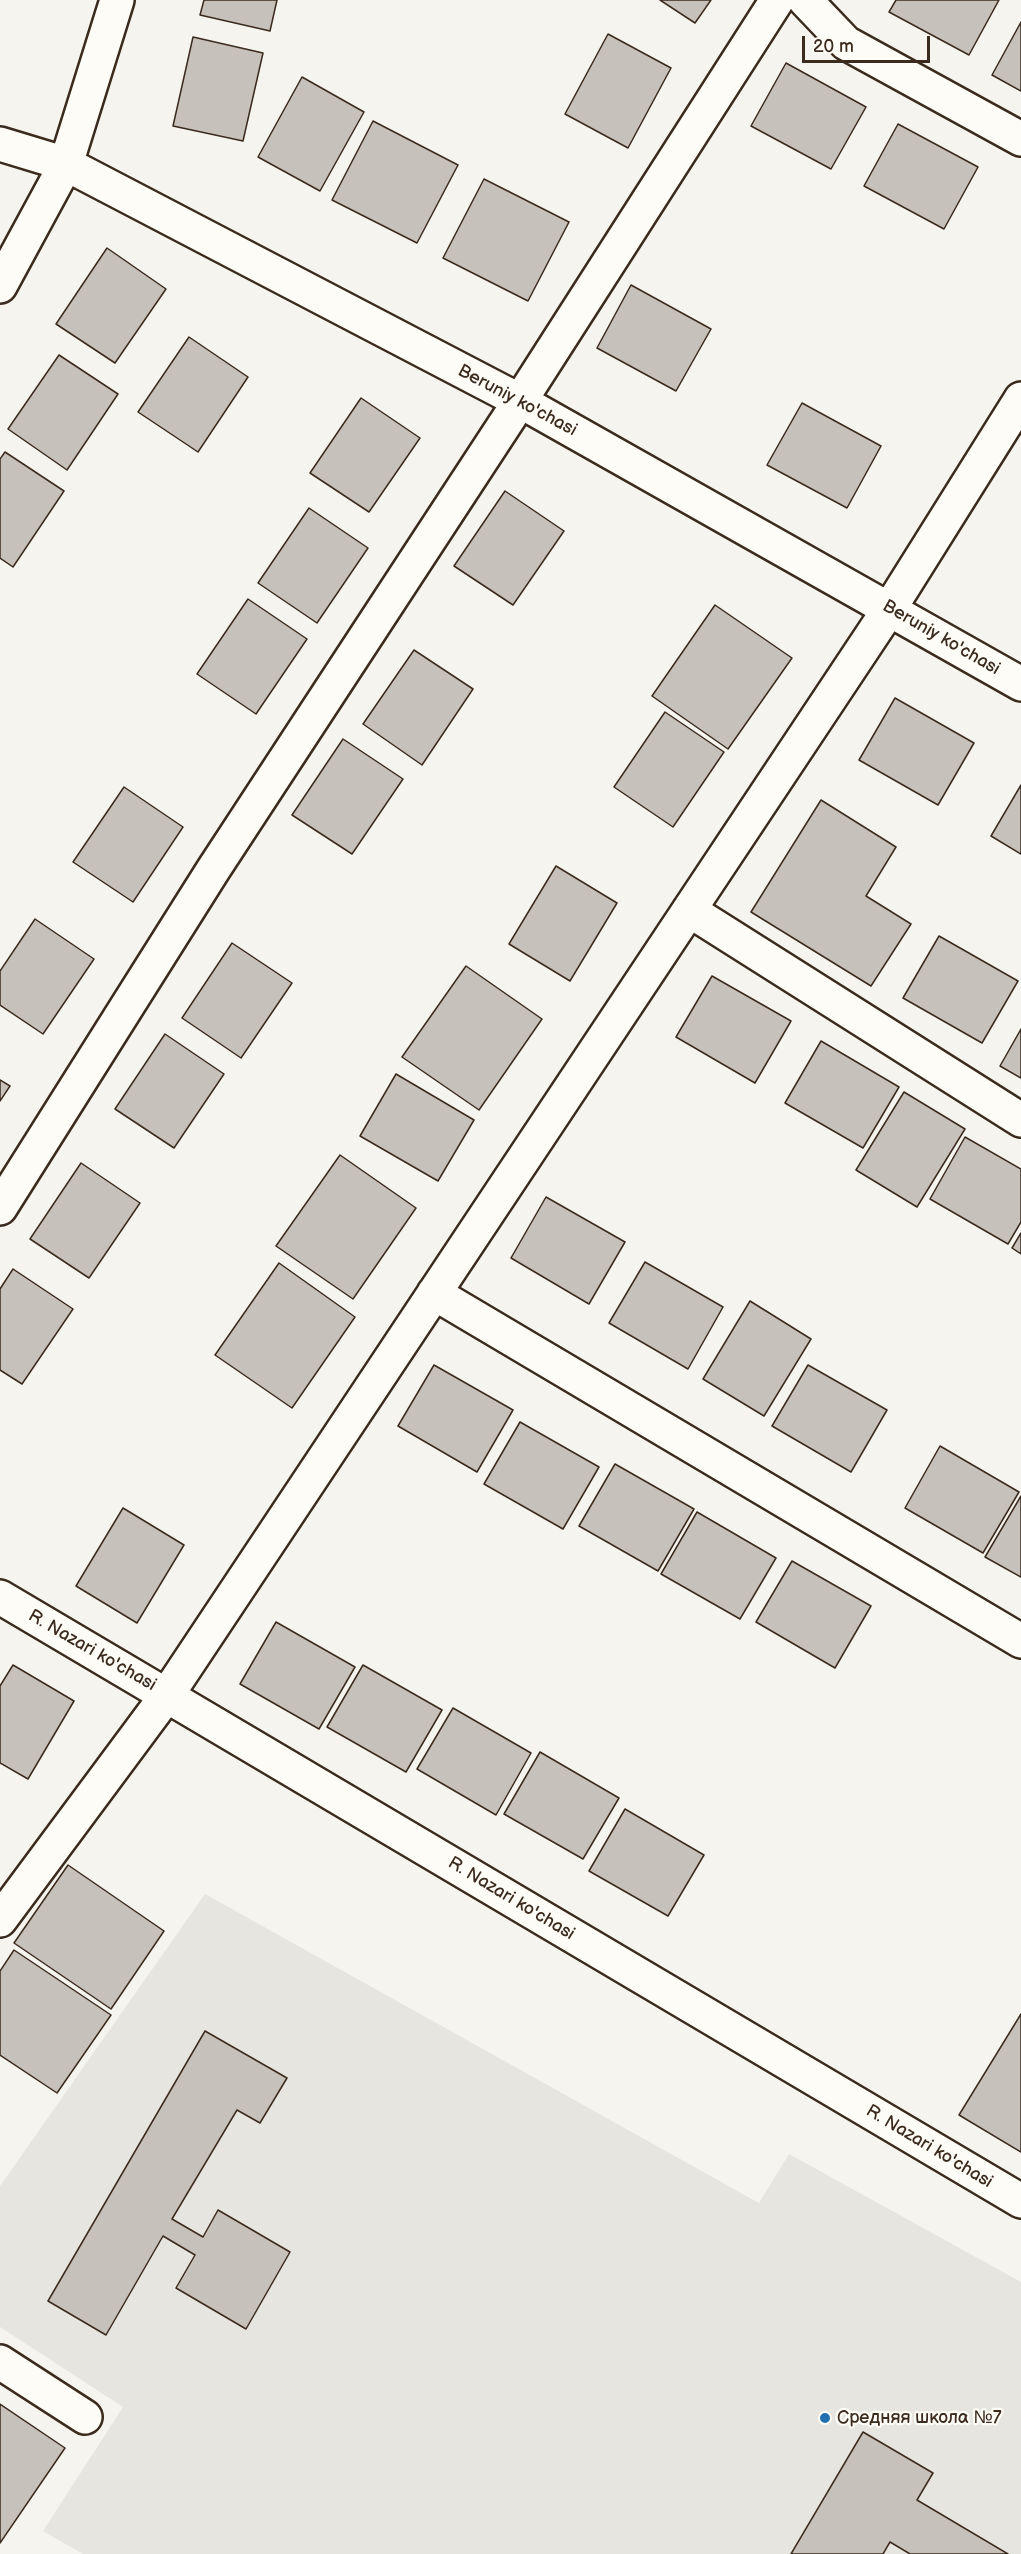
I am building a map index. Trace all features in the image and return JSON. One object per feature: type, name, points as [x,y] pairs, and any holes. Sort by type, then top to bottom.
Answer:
[{"type":"street","points":[[0,286],[66,164],[117,0]]},
{"type":"street","points":[[0,1208],[213,870],[520,401],[777,0]]},
{"type":"street","points":[[805,0],[846,43],[1021,139]]},
{"type":"street","name":"Beruniy ko'chasi","points":[[0,144],[66,164],[520,401],[1021,684]]},
{"type":"street","points":[[0,1920],[166,1695],[890,608],[1021,399]]},
{"type":"street","points":[[689,910],[1021,1120]]},
{"type":"street","points":[[434,1293],[1021,1641]]},
{"type":"street","name":"R. Nazari ko'chasi","points":[[0,1597],[1021,2201]]},
{"type":"street","points":[[0,2362],[85,2417]]},
{"type":"shaded area","points":[[205,1894],[759,2203],[789,2154],[1021,2282],[1021,2554],[83,2554],[43,2531],[123,2407],[0,2327],[0,2186]]},
{"type":"building","points":[[204,0],[277,0],[270,31],[200,15]]},
{"type":"building","points":[[660,0],[711,0],[695,23]]},
{"type":"building","points":[[896,0],[999,0],[969,55],[889,12]]},
{"type":"building","points":[[1021,22],[1021,91],[992,75]]},
{"type":"building","points":[[608,34],[671,68],[628,148],[565,114]]},
{"type":"building","points":[[193,37],[263,53],[243,141],[173,126]]},
{"type":"building","points":[[786,63],[866,107],[831,169],[751,126]]},
{"type":"building","points":[[302,77],[364,112],[320,191],[258,157]]},
{"type":"building","points":[[373,121],[458,165],[417,243],[332,200]]},
{"type":"building","points":[[898,124],[978,167],[944,229],[864,186]]},
{"type":"building","points":[[484,179],[569,222],[528,301],[443,258]]},
{"type":"building","points":[[107,248],[166,289],[115,363],[56,324]]},
{"type":"building","points":[[631,285],[711,329],[676,391],[597,348]]},
{"type":"building","points":[[189,337],[248,377],[198,452],[138,412]]},
{"type":"building","points":[[59,355],[118,394],[67,470],[8,429]]},
{"type":"building","points":[[361,398],[420,438],[369,512],[310,473]]},
{"type":"building","points":[[802,403],[881,446],[847,508],[767,465]]},
{"type":"building","points":[[5,452],[64,491],[13,567],[0,558],[0,459]]},
{"type":"building","points":[[505,491],[564,531],[513,605],[454,566]]},
{"type":"building","points":[[309,508],[368,548],[317,623],[258,583]]},
{"type":"building","points":[[248,599],[307,639],[256,714],[197,674]]},
{"type":"building","points":[[715,605],[792,658],[728,749],[652,696]]},
{"type":"building","points":[[414,650],[473,689],[422,765],[363,724]]},
{"type":"building","points":[[895,698],[974,743],[938,805],[859,760]]},
{"type":"building","points":[[665,712],[724,752],[673,827],[614,787]]},
{"type":"building","points":[[343,739],[403,779],[352,854],[292,815]]},
{"type":"building","points":[[1021,785],[1021,854],[991,836]]},
{"type":"building","points":[[124,787],[183,827],[133,902],[73,862]]},
{"type":"building","points":[[821,800],[896,847],[866,896],[911,924],[871,986],[751,912]]},
{"type":"building","points":[[556,866],[617,903],[570,981],[509,944]]},
{"type":"building","points":[[35,919],[94,959],[43,1034],[0,1005],[0,971]]},
{"type":"building","points":[[939,936],[1018,981],[982,1043],[903,998]]},
{"type":"building","points":[[232,943],[292,983],[241,1058],[182,1018]]},
{"type":"building","points":[[466,966],[542,1019],[479,1110],[402,1057]]},
{"type":"building","points":[[712,976],[791,1021],[755,1083],[676,1037]]},
{"type":"building","points":[[1021,1029],[1021,1078],[1000,1066]]},
{"type":"building","points":[[165,1034],[224,1074],[174,1148],[115,1109]]},
{"type":"building","points":[[821,1041],[899,1087],[863,1148],[785,1103]]},
{"type":"building","points":[[396,1074],[474,1120],[438,1181],[360,1136]]},
{"type":"building","points":[[0,1080],[10,1086],[0,1101]]},
{"type":"building","points":[[904,1092],[965,1129],[917,1207],[856,1170]]},
{"type":"building","points":[[965,1137],[1021,1169],[1021,1222],[1008,1244],[930,1199]]},
{"type":"building","points":[[340,1155],[416,1208],[353,1299],[276,1246]]},
{"type":"building","points":[[81,1163],[140,1203],[89,1278],[30,1239]]},
{"type":"building","points":[[546,1197],[625,1242],[589,1304],[511,1258]]},
{"type":"building","points":[[1021,1233],[1021,1254],[1012,1248]]},
{"type":"building","points":[[645,1262],[723,1307],[688,1369],[609,1323]]},
{"type":"building","points":[[279,1263],[355,1317],[292,1408],[215,1355]]},
{"type":"building","points":[[13,1269],[73,1309],[22,1384],[0,1370],[0,1289]]},
{"type":"building","points":[[750,1301],[811,1339],[764,1416],[703,1379]]},
{"type":"building","points":[[434,1365],[513,1410],[477,1472],[398,1426]]},
{"type":"building","points":[[808,1365],[887,1410],[851,1472],[772,1426]]},
{"type":"building","points":[[520,1422],[599,1467],[563,1529],[484,1484]]},
{"type":"building","points":[[940,1446],[1019,1492],[983,1553],[905,1508]]},
{"type":"building","points":[[615,1464],[694,1509],[658,1571],[579,1526]]},
{"type":"building","points":[[1021,1496],[1021,1577],[985,1557]]},
{"type":"building","points":[[123,1508],[184,1545],[137,1623],[76,1586]]},
{"type":"building","points":[[697,1512],[776,1558],[740,1619],[661,1574]]},
{"type":"building","points":[[792,1561],[871,1606],[835,1668],[756,1622]]},
{"type":"building","points":[[276,1622],[355,1667],[319,1729],[240,1684]]},
{"type":"building","points":[[13,1665],[74,1701],[28,1779],[0,1763],[0,1686]]},
{"type":"building","points":[[363,1665],[442,1710],[406,1772],[327,1727]]},
{"type":"building","points":[[453,1708],[531,1753],[496,1815],[417,1769]]},
{"type":"building","points":[[540,1752],[619,1798],[583,1859],[504,1814]]},
{"type":"building","points":[[625,1809],[704,1855],[668,1916],[589,1871]]},
{"type":"building","points":[[68,1865],[164,1931],[111,2009],[14,1943]]},
{"type":"building","points":[[14,1950],[111,2015],[57,2093],[0,2055],[0,1971]]},
{"type":"building","points":[[1021,2014],[1021,2152],[959,2115]]},
{"type":"building","points":[[205,2031],[287,2078],[260,2123],[237,2110],[172,2219],[203,2237],[218,2210],[290,2252],[246,2329],[176,2288],[195,2255],[163,2236],[106,2335],[48,2301]]},
{"type":"building","points":[[0,2404],[65,2448],[0,2543]]},
{"type":"building","points":[[863,2432],[933,2473],[917,2500],[1008,2554],[910,2554],[890,2542],[883,2554],[791,2554]]},
{"type":"place","name":"Средняя школа №7","points":[[825,2418]]}]
